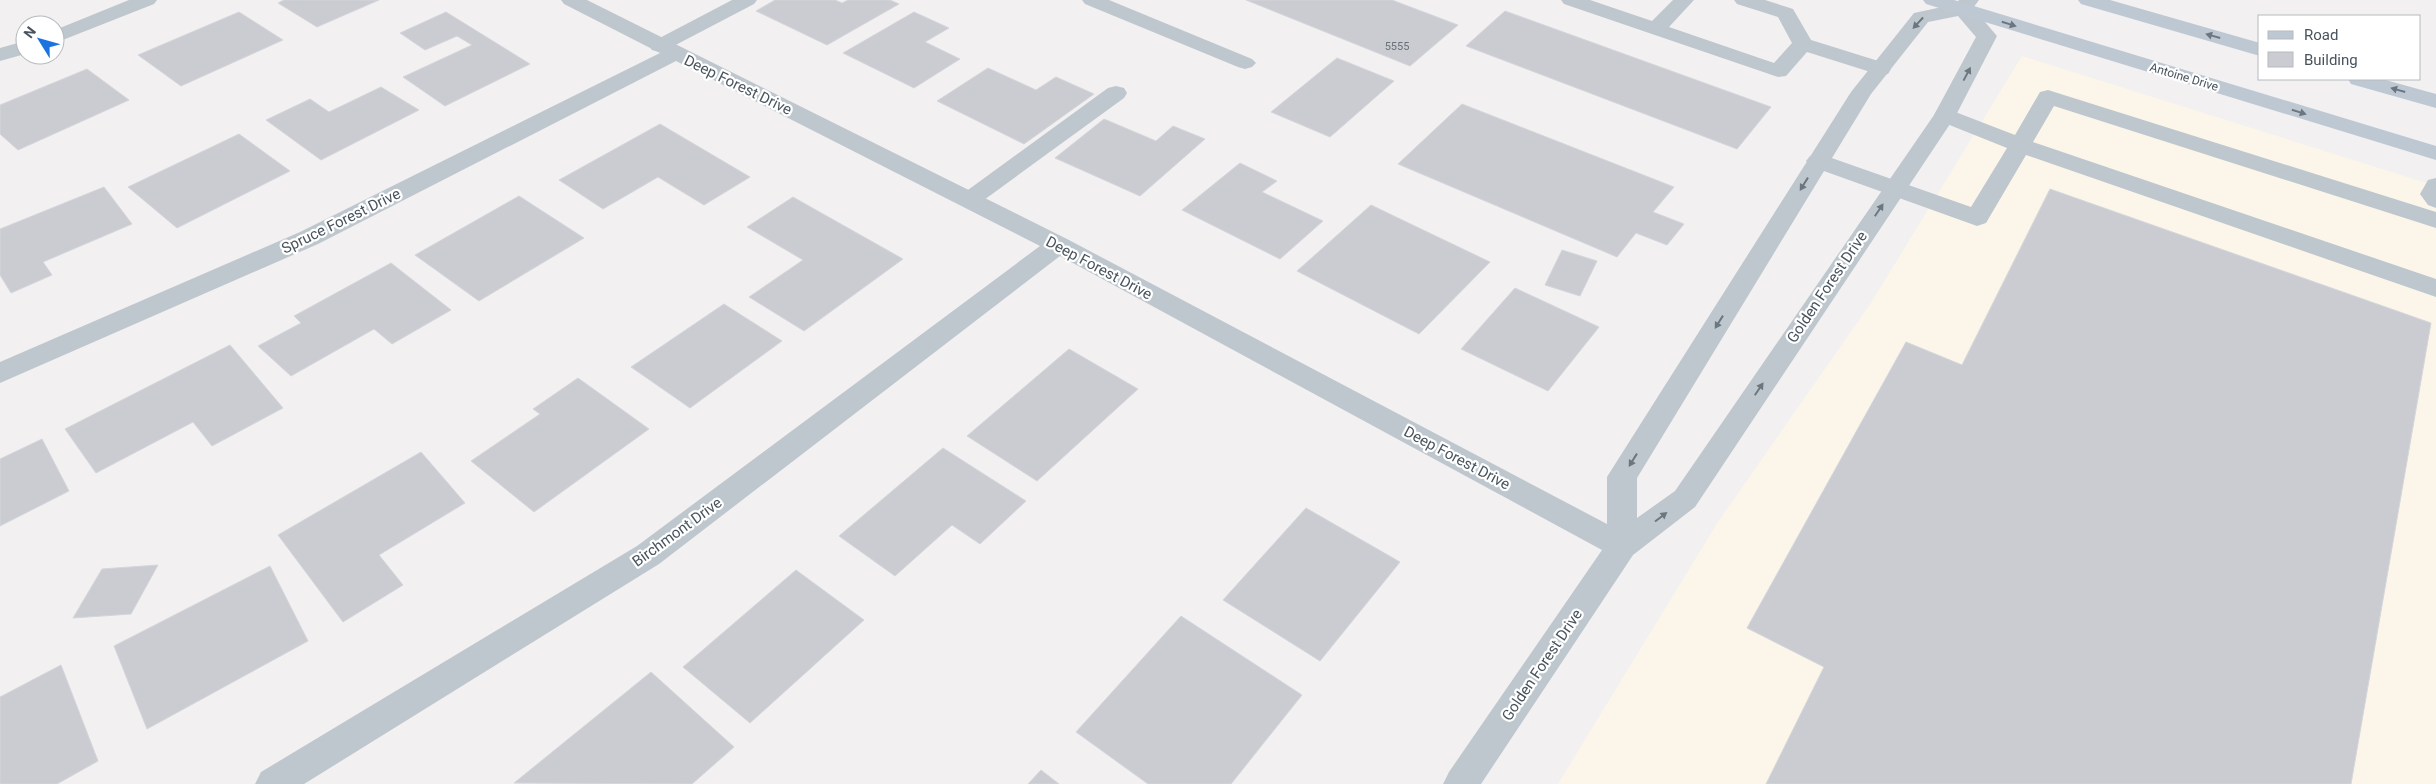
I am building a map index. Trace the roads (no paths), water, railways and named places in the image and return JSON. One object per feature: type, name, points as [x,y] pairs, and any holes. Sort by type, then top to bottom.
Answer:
[{"type":"main road","name":"Antoine Drive","points":[[1932,0],[1966,5],[2436,153]]},
{"type":"main road","points":[[2088,0],[2258,49]]},
{"type":"main road","points":[[2362,80],[2436,101]]},
{"type":"street","points":[[65,33],[148,0]]},
{"type":"street","name":"Deep Forest Drive","points":[[571,0],[666,50],[1058,245],[1622,546]]},
{"type":"street","name":"Spruce Forest Drive","points":[[0,373],[309,238],[666,50],[747,0]]},
{"type":"street","points":[[1092,0],[1245,63]]},
{"type":"street","points":[[1571,0],[1778,71],[1803,44]]},
{"type":"street","points":[[1655,29],[1684,0]]},
{"type":"street","points":[[1744,0],[1786,13],[1803,44],[1880,69]]},
{"type":"street","points":[[1622,546],[1622,478],[1818,161],[1862,92],[1921,17],[1966,5]]},
{"type":"street","name":"Golden Forest Drive","points":[[1461,784],[1622,546],[1685,499],[1893,188],[1945,114],[1987,36],[1966,5]]},
{"type":"street","points":[[0,55],[15,50]]},
{"type":"street","points":[[969,200],[1116,93]]},
{"type":"street","points":[[1818,161],[1977,218],[2048,97],[2436,220]]},
{"type":"street","points":[[1945,114],[2020,145],[2436,288]]},
{"type":"street","points":[[2436,185],[2432,194],[2436,200]]},
{"type":"street","name":"Birchmont Drive","points":[[273,784],[648,555],[1058,245]]}]
